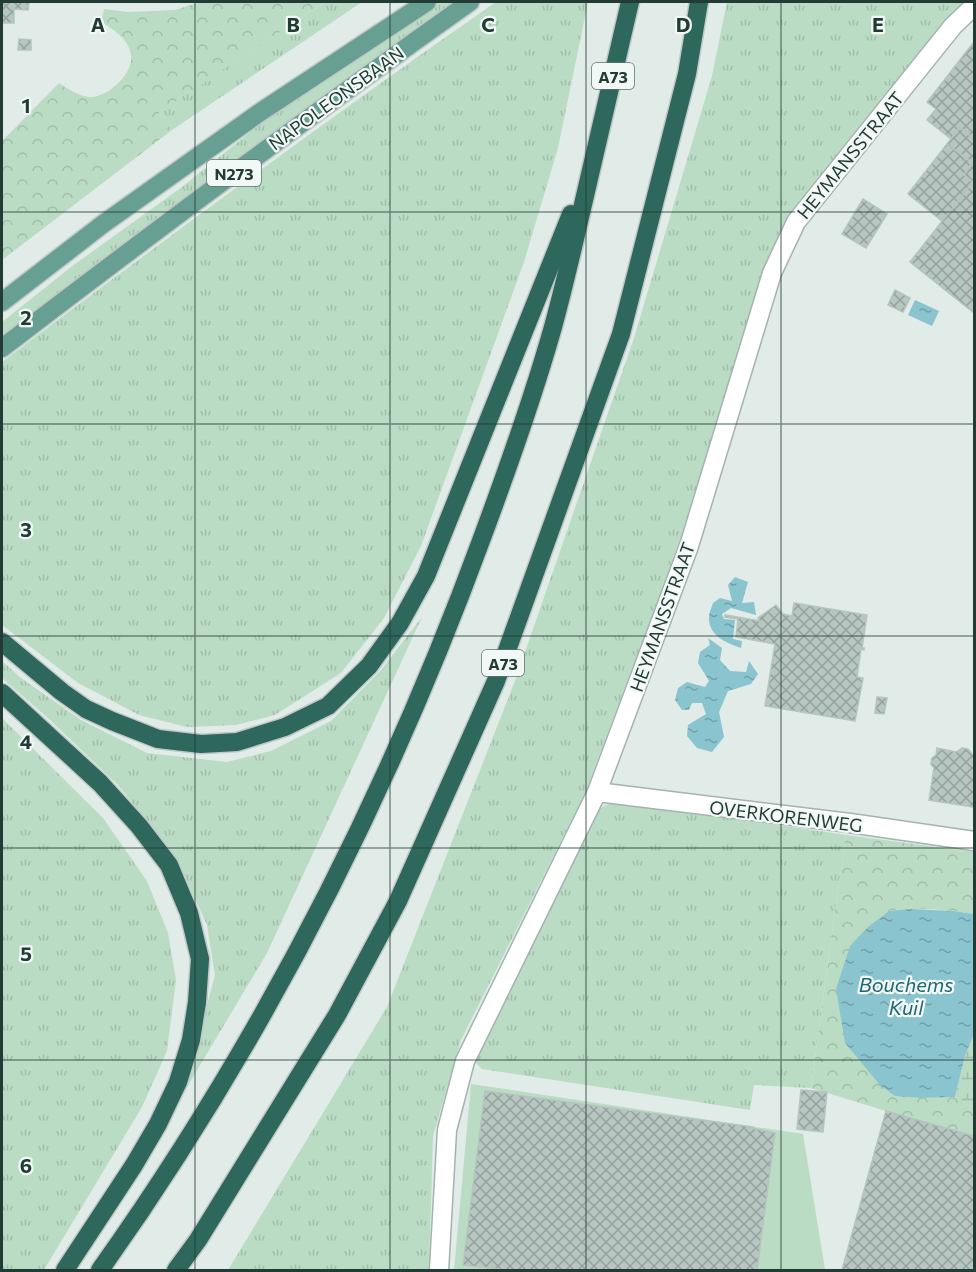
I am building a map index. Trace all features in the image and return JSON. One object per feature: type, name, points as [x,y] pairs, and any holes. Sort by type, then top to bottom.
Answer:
[{"type":"highway","name":"A73","points":[[100,1270],[142,1211],[196,1125],[282,980],[343,865],[419,698],[461,597],[525,415],[553,326],[630,2]]},
{"type":"highway","name":"A73","points":[[176,1270],[198,1240],[337,1015],[398,901],[496,681],[621,334],[687,74],[699,2]]},
{"type":"highway","name":"A73","points":[[2,642],[86,709],[112,722],[158,739],[201,744],[237,742],[285,727],[328,706],[369,666],[400,622],[426,576],[596,151]]},
{"type":"highway","points":[[2,693],[100,783],[139,826],[169,865],[189,913],[200,959],[191,1041],[178,1082],[158,1124],[134,1165],[65,1270]]},
{"type":"main road","name":"NAPOLEONSBAAN","points":[[2,302],[103,224],[259,113],[427,2]]},
{"type":"main road","name":"NAPOLEONSBAAN","points":[[2,348],[352,86],[470,2]]},
{"type":"street","name":"HEYMANSSTRAAT","points":[[439,1270],[447,1130],[465,1061],[597,792],[689,546],[772,273],[796,222],[953,26],[975,6]]},
{"type":"street","name":"OVERKORENWEG","points":[[597,792],[975,841]]},
{"type":"green space","points":[[200,2],[325,2],[158,113],[172,130],[2,260],[2,141],[59,83],[80,95],[95,97],[110,90],[123,77],[131,62],[130,49],[120,35],[101,22],[104,9],[128,12],[175,10]]},
{"type":"green space","points":[[325,2],[362,2],[172,130],[157,113]]},
{"type":"green space","points":[[438,2],[460,2],[2,341],[2,322],[71,267],[182,187],[274,113]]},
{"type":"green space","points":[[496,2],[588,2],[558,148],[524,262],[421,546],[384,618],[341,673],[275,715],[236,725],[187,727],[139,715],[78,683],[2,625],[2,362],[248,179]]},
{"type":"green space","points":[[727,2],[967,2],[765,269],[678,547],[586,791],[461,1040],[433,1136],[429,1270],[228,1270],[387,1007],[515,681],[634,338],[712,76]]},
{"type":"green space","points":[[422,617],[267,953],[184,1092],[215,975],[207,925],[177,859],[119,786],[2,678],[2,661],[21,678],[81,720],[147,753],[227,762],[271,751],[331,721],[381,670]]},
{"type":"green space","points":[[2,718],[103,818],[147,881],[168,933],[176,980],[167,1051],[142,1107],[44,1270],[2,1270]]},
{"type":"green space","points":[[613,802],[846,835],[811,1088],[754,1085],[750,1110],[482,1069],[475,1062],[596,810]]},
{"type":"green space","points":[[846,835],[974,852],[974,914],[932,910],[889,911],[895,1096],[955,1097],[974,1108],[974,1136],[811,1088]]},
{"type":"green space","points":[[974,1034],[974,1108],[955,1097],[965,1056]]},
{"type":"green space","points":[[471,1084],[803,1134],[825,1270],[454,1270]]},
{"type":"water","points":[[915,300],[939,311],[932,326],[908,315]]},
{"type":"water","points":[[735,577],[748,582],[742,603],[754,602],[756,615],[731,608],[722,614],[724,619],[735,620],[733,639],[742,641],[741,648],[719,637],[711,629],[709,623],[713,603],[720,598],[732,601],[728,585]]},
{"type":"water","points":[[708,638],[722,648],[720,660],[730,671],[746,672],[749,661],[758,674],[751,684],[728,691],[719,712],[724,737],[712,752],[697,748],[687,736],[688,725],[706,714],[702,703],[692,703],[689,710],[682,710],[675,700],[678,688],[687,682],[705,687],[709,681],[698,663],[700,652],[710,645]]},
{"type":"water","name":"Bouchems Kuil","points":[[910,909],[974,914],[974,1034],[965,1056],[955,1097],[895,1096],[880,1085],[845,1043],[836,989],[850,946],[868,927],[889,911]]},
{"type":"building","points":[[2,2],[29,2],[28,10],[14,9],[14,23],[2,23]]},
{"type":"building","points":[[19,39],[31,40],[31,50],[18,50]]},
{"type":"building","points":[[974,42],[974,139],[960,127],[951,139],[927,120],[936,109],[927,102]]},
{"type":"building","points":[[960,127],[974,139],[974,164],[947,144]]},
{"type":"building","points":[[947,144],[972,163],[964,175],[973,182],[942,221],[908,194]]},
{"type":"building","points":[[973,163],[974,313],[910,262],[973,182],[964,175]]},
{"type":"building","points":[[863,199],[887,214],[866,248],[842,234]]},
{"type":"building","points":[[895,290],[910,298],[903,312],[888,305]]},
{"type":"building","points":[[794,603],[867,615],[862,648],[864,650],[861,649],[857,677],[863,678],[855,721],[765,706],[775,644],[736,637],[738,619],[725,617],[725,615],[760,621],[758,618],[776,605],[783,614],[792,616]]},
{"type":"building","points":[[877,697],[887,698],[884,714],[875,713]]},
{"type":"building","points":[[937,748],[956,752],[962,748],[968,749],[974,755],[974,807],[929,800],[934,768],[931,764]]},
{"type":"building","points":[[801,1090],[827,1092],[823,1132],[797,1129]]},
{"type":"building","points":[[485,1091],[753,1127],[775,1133],[757,1270],[507,1270],[463,1265]]},
{"type":"building","points":[[886,1111],[974,1136],[974,1270],[842,1270]]}]
